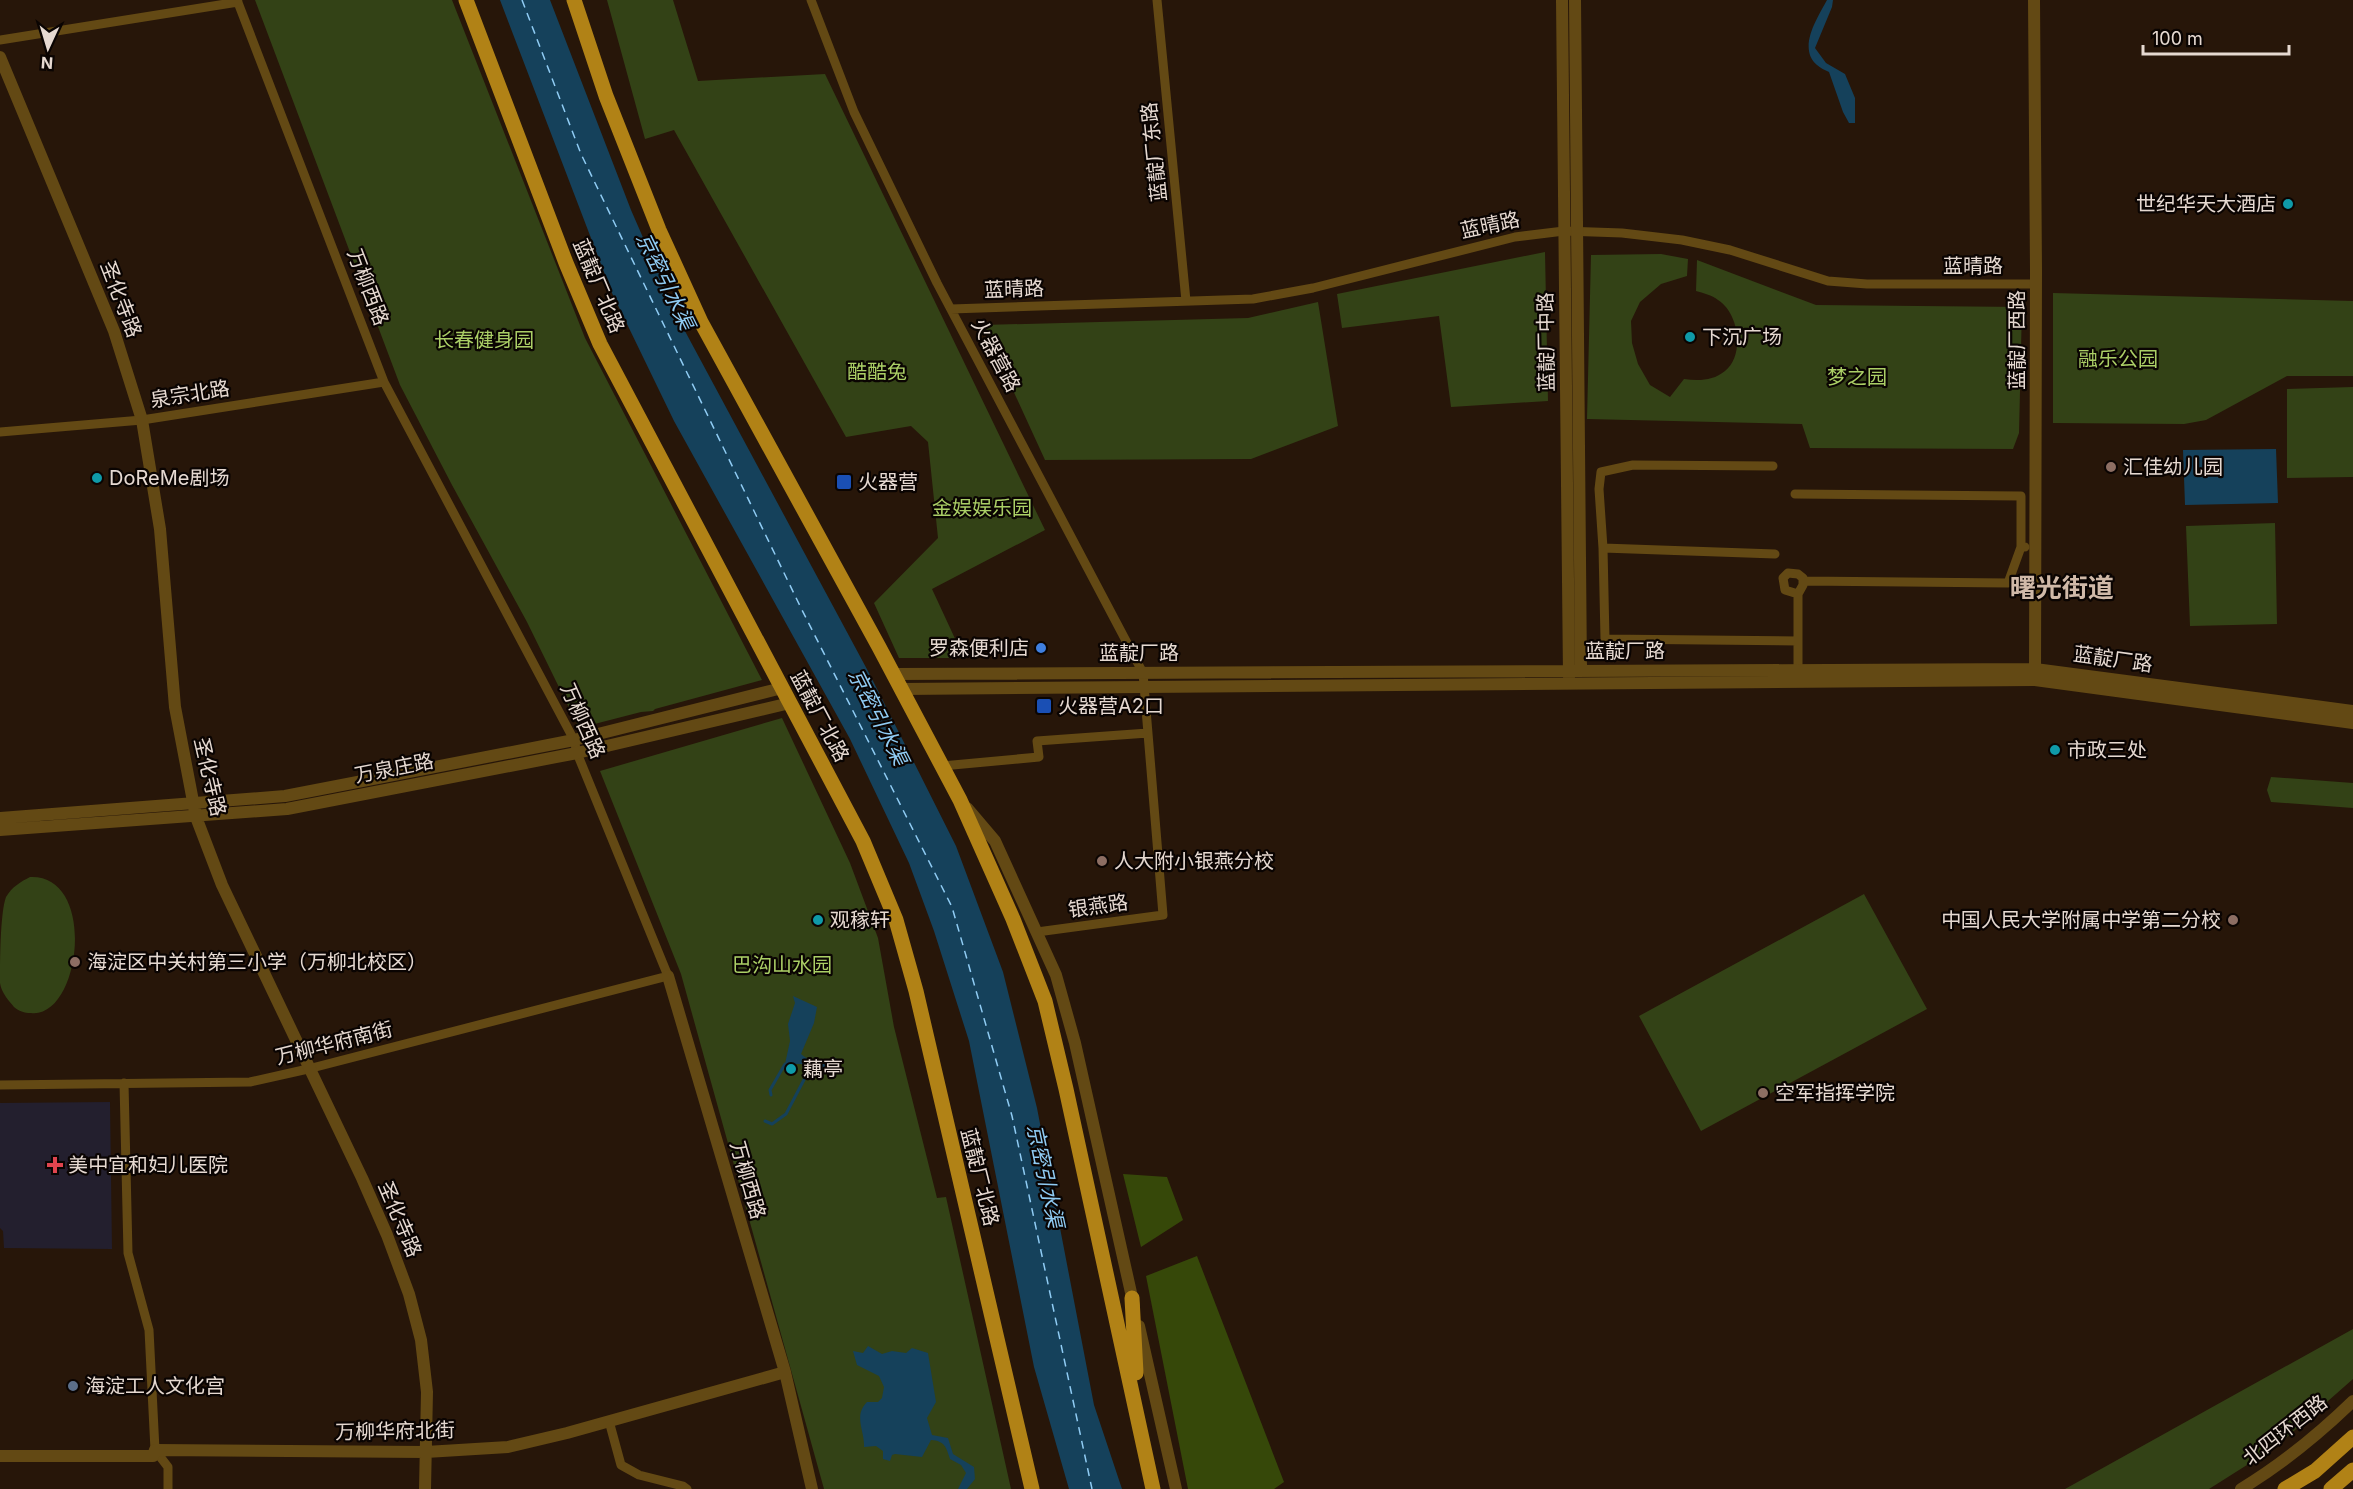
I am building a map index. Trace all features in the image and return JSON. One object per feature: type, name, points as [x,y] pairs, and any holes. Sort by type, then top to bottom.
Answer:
[{"type":"highway","name":"蓝靛厂北路","points":[[466,0],[566,263],[600,344],[863,841],[896,920],[916,991],[1032,1489]]},
{"type":"highway","points":[[574,0],[606,96],[655,220],[701,322],[902,689],[960,800],[1013,919],[1045,1002],[1153,1489]]},
{"type":"highway","points":[[1132,1298],[1138,1418]]},
{"type":"highway","points":[[2285,1489],[2315,1471],[2353,1437]]},
{"type":"highway","points":[[2331,1489],[2353,1470]]},
{"type":"street","name":"火器营路","points":[[811,0],[854,112],[951,309],[1143,673],[1163,915]]},
{"type":"street","name":"蓝靛厂东路","points":[[1157,0],[1186,301]]},
{"type":"street","name":"蓝靛厂中路","points":[[1562,0],[1570,231],[1575,677]]},
{"type":"street","name":"蓝靛厂中路","points":[[1570,231],[1575,0]]},
{"type":"street","name":"蓝靛厂西路","points":[[2034,0],[2035,674]]},
{"type":"street","points":[[0,40],[237,1]]},
{"type":"street","name":"万柳西路","points":[[237,1],[384,382],[574,740],[577,753],[668,976],[785,1372],[812,1489]]},
{"type":"street","name":"圣化寺路","points":[[0,57],[114,331],[142,420],[160,529],[175,707],[196,817],[222,885],[366,1188],[409,1294],[421,1340],[427,1392],[425,1489]]},
{"type":"street","name":"蓝晴路","points":[[951,309],[1253,299],[1313,288],[1515,237],[1570,231],[1682,240],[1730,250],[1828,281],[1867,284],[2036,284]]},
{"type":"street","name":"泉宗北路","points":[[0,432],[142,420],[384,382]]},
{"type":"street","points":[[1773,466],[1633,465],[1600,472],[1605,639],[1798,641]]},
{"type":"street","points":[[1573,489],[1599,489]]},
{"type":"street","points":[[1796,494],[2021,496],[2021,548],[2008,583],[1803,581],[1797,574],[1788,573],[1784,578],[1785,590],[1798,594]]},
{"type":"street","points":[[2021,548],[2036,546]]},
{"type":"street","points":[[1603,548],[1774,554]]},
{"type":"street","points":[[1803,581],[1798,594],[1798,670],[1805,682]]},
{"type":"street","name":"蓝靛厂路","points":[[902,689],[1144,688],[1798,670],[2035,674],[2353,711]]},
{"type":"street","name":"蓝靛厂路","points":[[894,674],[1143,673],[1575,677],[1805,682],[2035,674],[2353,723]]},
{"type":"street","name":"万泉庄路","points":[[0,818],[285,796],[574,740],[782,688]]},
{"type":"street","name":"万泉庄路","points":[[0,830],[196,817],[287,808],[577,753],[790,703]]},
{"type":"street","points":[[942,766],[1039,757],[1037,741],[1148,733]]},
{"type":"street","points":[[960,800],[996,841],[1056,975],[1075,1043],[1176,1489]]},
{"type":"street","name":"银燕路","points":[[1037,932],[1163,915]]},
{"type":"street","name":"万柳华府南街","points":[[0,1085],[250,1082],[668,976]]},
{"type":"street","points":[[124,1083],[129,1253],[148,1330],[155,1450],[168,1467],[168,1489]]},
{"type":"street","name":"万柳华府北街","points":[[0,1456],[153,1456],[155,1450],[426,1452],[508,1447],[785,1372]]},
{"type":"street","name":"北四环西路","points":[[2241,1489],[2267,1473],[2319,1434],[2353,1401]]},
{"type":"street","points":[[609,1421],[621,1465],[639,1475],[687,1489]]},
{"type":"shaded area","name":"美中宜和妇儿医院","points":[[110,1102],[112,1249],[4,1248],[3,1231],[0,1228],[0,1103]]},
{"type":"green space","name":"长春健身园","points":[[255,0],[452,0],[585,338],[762,680],[653,711],[579,728],[527,622],[400,385]]},
{"type":"green space","points":[[607,0],[673,0],[698,81],[825,74],[1045,530],[932,589],[964,658],[899,658],[874,603],[938,538],[928,442],[911,426],[846,437],[674,130],[645,139]]},
{"type":"green space","points":[[1545,252],[1548,401],[1451,407],[1439,316],[1342,328],[1337,294]]},
{"type":"green space","name":"梦之园","points":[[1661,254],[1688,259],[1687,276],[1661,284],[1640,302],[1631,321],[1632,343],[1638,364],[1650,385],[1670,397],[1684,379],[1705,379],[1715,377],[1725,371],[1731,364],[1737,345],[1735,324],[1725,306],[1716,298],[1696,291],[1697,260],[1816,305],[2022,307],[2019,433],[2013,449],[1810,448],[1802,424],[1587,419],[1591,255]]},
{"type":"green space","name":"融乐公园","points":[[2053,293],[2353,301],[2353,376],[2287,376],[2206,420],[2184,424],[2053,423]]},
{"type":"green space","points":[[1318,302],[1338,426],[1251,459],[1045,460],[983,325],[1248,318]]},
{"type":"green space","points":[[2353,387],[2353,477],[2287,478],[2287,389]]},
{"type":"green space","points":[[2275,523],[2277,624],[2190,626],[2186,526]]},
{"type":"green space","name":"巴沟山水园","points":[[782,718],[850,863],[878,938],[894,1027],[937,1198],[946,1197],[1011,1489],[824,1489],[681,974],[600,771]]},
{"type":"green space","points":[[2271,777],[2353,783],[2353,808],[2271,802],[2267,790]]},
{"type":"green space","points":[[30,877],[52,882],[66,898],[73,920],[75,946],[71,972],[62,994],[48,1009],[31,1013],[22,1012],[14,1007],[0,983],[1,926],[6,897],[16,885]]},
{"type":"green space","points":[[1864,894],[1927,1009],[1701,1131],[1639,1016]]},
{"type":"green space","points":[[1123,1174],[1167,1177],[1183,1220],[1141,1247]]},
{"type":"green space","points":[[1197,1256],[1284,1482],[1274,1489],[1188,1489],[1146,1276]]},
{"type":"green space","points":[[2353,1329],[2353,1379],[2277,1446],[2209,1489],[2065,1489]]},
{"type":"water","name":"京密引水渠","points":[[500,0],[550,0],[631,210],[679,320],[869,673],[956,846],[1003,972],[1037,1108],[1094,1405],[1122,1489],[1069,1489],[1034,1367],[969,1041],[934,931],[909,863],[850,739],[674,421],[612,293]]},
{"type":"water","points":[[1827,0],[1833,0],[1832,7],[1815,48],[1826,63],[1845,74],[1855,98],[1855,123],[1849,123],[1843,112],[1829,72],[1817,65],[1811,58],[1809,50],[1811,32]]},
{"type":"water","points":[[2276,449],[2278,503],[2185,505],[2183,450]]},
{"type":"water","points":[[793,996],[817,1007],[814,1023],[801,1054],[813,1060],[836,1058],[840,1066],[839,1069],[836,1067],[834,1074],[827,1070],[808,1075],[802,1064],[785,1064],[790,1041],[788,1024],[795,1003]]},
{"type":"water","points":[[868,1346],[882,1354],[892,1351],[906,1353],[912,1348],[928,1353],[936,1402],[927,1418],[932,1435],[948,1438],[953,1454],[974,1467],[975,1479],[967,1489],[958,1489],[966,1473],[961,1465],[950,1459],[942,1443],[931,1440],[922,1457],[895,1454],[892,1455],[890,1461],[883,1459],[883,1451],[876,1446],[864,1447],[860,1418],[863,1407],[867,1402],[878,1402],[882,1398],[884,1387],[879,1376],[857,1365],[853,1351],[863,1353]]},
{"type":"waterway","points":[[771,1095],[770,1090],[785,1064]]},
{"type":"waterway","points":[[765,1121],[772,1124],[786,1114],[807,1074]]},
{"type":"ferry route","points":[[522,0],[581,154],[801,608],[952,907],[1012,1116],[1092,1489]]},
{"type":"place","name":"世纪华天大酒店","points":[[2288,204]]},
{"type":"place","name":"下沉广场","points":[[1690,337]]},
{"type":"place","name":"汇佳幼儿园","points":[[2111,467]]},
{"type":"place","name":"DoReMe剧场","points":[[97,478]]},
{"type":"place","name":"火器营","points":[[844,482]]},
{"type":"place","name":"罗森便利店","points":[[1041,648]]},
{"type":"place","name":"火器营A2口","points":[[1044,706]]},
{"type":"place","name":"市政三处","points":[[2055,750]]},
{"type":"place","name":"人大附小银燕分校","points":[[1102,861]]},
{"type":"place","name":"观稼轩","points":[[818,920]]},
{"type":"place","name":"中国人民大学附属中学第二分校","points":[[2233,920]]},
{"type":"place","name":"海淀区中关村第三小学（万柳北校区）","points":[[75,962]]},
{"type":"place","name":"藕亭","points":[[791,1069]]},
{"type":"place","name":"空军指挥学院","points":[[1763,1093]]},
{"type":"place","name":"美中宜和妇儿医院","points":[[55,1165]]},
{"type":"place","name":"海淀工人文化宫","points":[[73,1386]]},
{"type":"district","name":"曙光街道","points":[[2062,588]]},
{"type":"park label","name":"酷酷兔","points":[[877,372]]},
{"type":"park label","name":"金娱娱乐园","points":[[982,508]]}]
